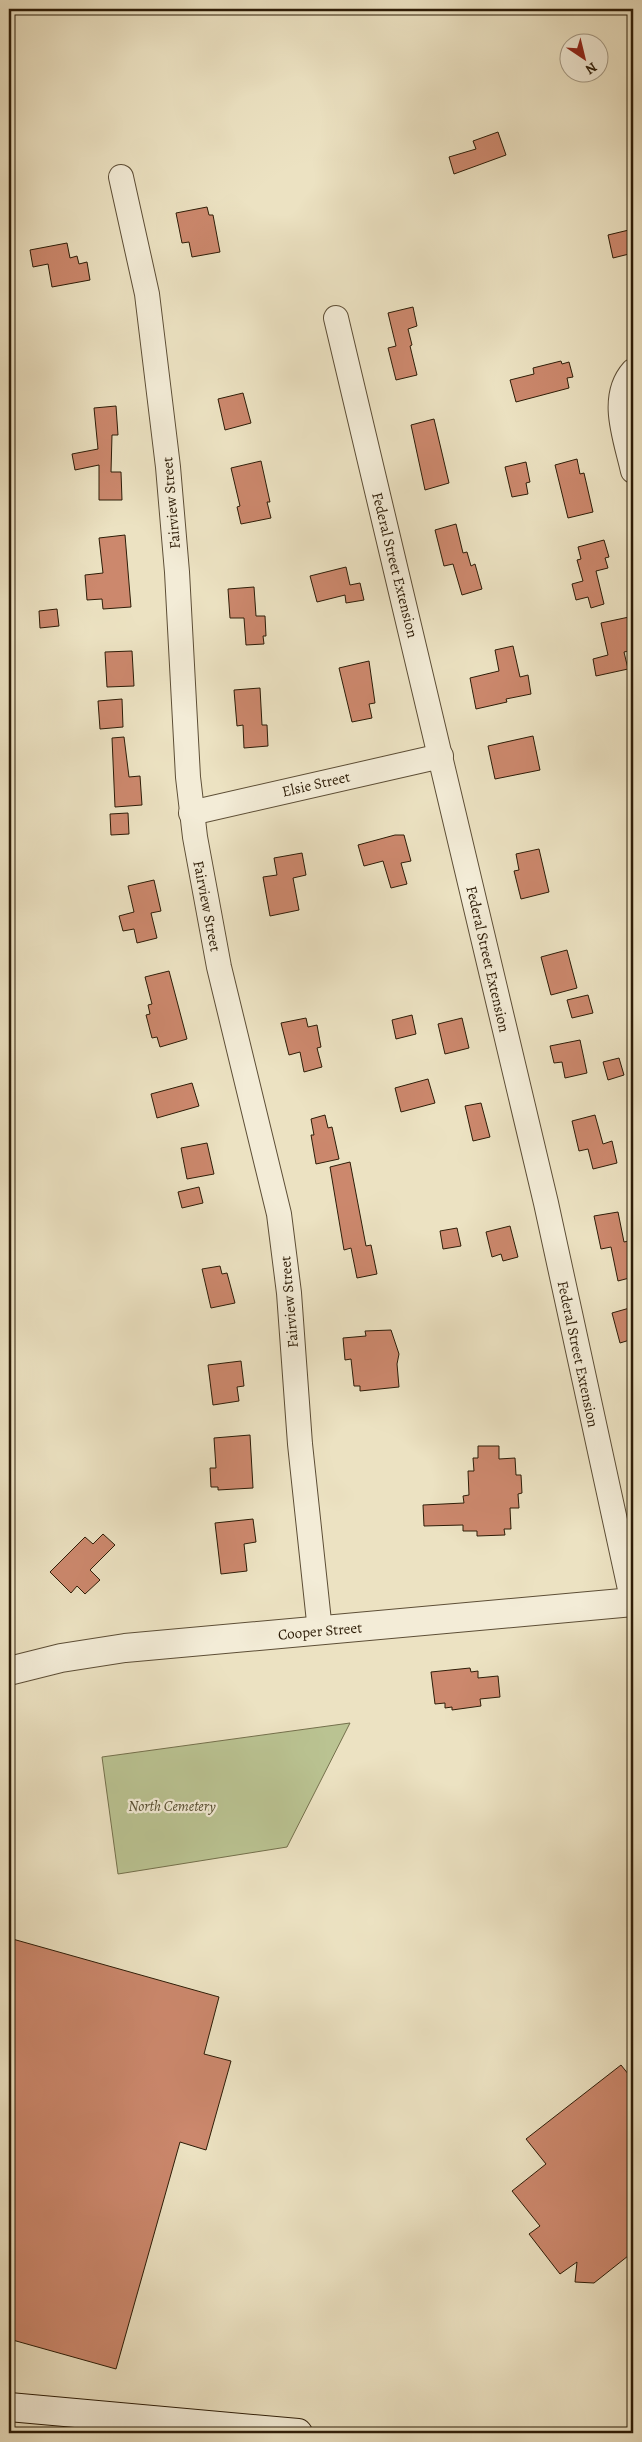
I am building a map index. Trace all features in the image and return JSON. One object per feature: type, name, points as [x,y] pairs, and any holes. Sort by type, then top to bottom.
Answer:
[{"type":"street","name":"Fairview Street","points":[[122,177],[147,294],[167,458],[192,813],[200,874],[218,967],[272,1181],[282,1232],[300,1444],[320,1631]]},
{"type":"street","name":"Federal Street Extension","points":[[336,318],[546,1203],[633,1602]]},
{"type":"street","points":[[633,371],[622,388],[620,403],[633,471]]},
{"type":"street","name":"Elsie Street","points":[[192,813],[441,756]]},
{"type":"street","name":"Cooper Street","points":[[9,1671],[54,1660],[125,1648],[633,1602]]},
{"type":"street","points":[[9,2407],[298,2433]]},
{"type":"green space","name":"North Cemetery","points":[[350,1723],[287,1847],[118,1874],[102,1757]]},
{"type":"building","points":[[498,132],[506,155],[454,174],[449,157],[476,149],[473,141]]},
{"type":"building","points":[[207,207],[209,215],[213,215],[220,252],[192,257],[189,242],[182,243],[176,213]]},
{"type":"building","points":[[633,229],[633,253],[613,258],[608,235]]},
{"type":"building","points":[[67,243],[70,258],[77,256],[79,264],[87,262],[90,280],[52,287],[48,264],[33,267],[30,250]]},
{"type":"building","points":[[413,307],[417,326],[408,329],[417,375],[396,380],[388,348],[396,346],[388,313]]},
{"type":"building","points":[[561,361],[562,364],[569,362],[573,377],[567,378],[569,388],[516,402],[510,380],[534,374],[533,368]]},
{"type":"building","points":[[243,393],[251,423],[225,430],[218,399]]},
{"type":"building","points":[[116,406],[118,435],[112,435],[111,472],[121,472],[122,500],[99,500],[99,465],[75,470],[72,454],[98,449],[94,408]]},
{"type":"building","points":[[434,419],[449,483],[425,490],[411,425]]},
{"type":"building","points":[[577,459],[580,474],[584,473],[593,512],[568,518],[555,465]]},
{"type":"building","points":[[261,461],[270,502],[267,502],[271,518],[241,524],[237,507],[240,506],[231,468]]},
{"type":"building","points":[[526,462],[530,482],[526,483],[528,494],[512,497],[505,467]]},
{"type":"building","points":[[456,524],[463,553],[467,552],[471,566],[475,564],[482,589],[462,595],[453,564],[444,566],[435,530]]},
{"type":"building","points":[[125,535],[131,607],[103,609],[102,599],[87,600],[85,575],[103,573],[99,538]]},
{"type":"building","points":[[604,540],[609,557],[605,558],[608,568],[596,571],[604,604],[591,608],[588,597],[576,600],[572,584],[583,581],[577,560],[581,559],[578,547]]},
{"type":"building","points":[[346,567],[350,585],[360,583],[364,600],[346,603],[345,595],[317,602],[310,576]]},
{"type":"building","points":[[254,587],[256,616],[265,616],[266,636],[263,636],[264,644],[246,645],[244,618],[230,618],[228,589]]},
{"type":"building","points":[[57,609],[59,626],[40,628],[39,611]]},
{"type":"building","points":[[629,617],[633,650],[624,652],[628,669],[596,676],[593,659],[608,655],[601,623]]},
{"type":"building","points":[[513,646],[520,677],[528,675],[531,694],[506,699],[507,702],[476,709],[470,678],[499,671],[495,650]]},
{"type":"building","points":[[132,651],[134,686],[107,687],[105,652]]},
{"type":"building","points":[[369,661],[375,703],[369,704],[372,718],[352,722],[339,668]]},
{"type":"building","points":[[260,688],[262,725],[267,725],[268,746],[244,748],[243,725],[237,726],[234,690]]},
{"type":"building","points":[[122,699],[123,727],[100,729],[98,701]]},
{"type":"building","points":[[533,736],[540,770],[495,779],[488,746]]},
{"type":"building","points":[[124,737],[129,777],[140,776],[142,805],[115,807],[112,738]]},
{"type":"building","points":[[128,813],[129,834],[111,835],[110,814]]},
{"type":"building","points":[[395,835],[404,835],[411,861],[401,863],[407,884],[391,888],[383,861],[364,866],[358,845]]},
{"type":"building","points":[[539,849],[549,892],[521,899],[514,871],[519,870],[516,854]]},
{"type":"building","points":[[302,853],[306,875],[293,878],[299,910],[270,916],[263,877],[277,875],[274,858]]},
{"type":"building","points":[[154,880],[161,911],[151,913],[157,938],[137,943],[134,929],[123,931],[119,916],[134,912],[128,886]]},
{"type":"building","points":[[567,950],[577,988],[551,995],[541,957]]},
{"type":"building","points":[[169,971],[187,1039],[160,1047],[157,1037],[152,1038],[146,1015],[150,1014],[148,1005],[152,1004],[145,977]]},
{"type":"building","points":[[588,995],[593,1013],[572,1018],[567,1000]]},
{"type":"building","points":[[412,1015],[416,1034],[396,1039],[392,1020]]},
{"type":"building","points":[[306,1018],[308,1027],[317,1025],[321,1047],[317,1048],[322,1067],[304,1072],[300,1052],[289,1055],[281,1023]]},
{"type":"building","points":[[462,1018],[469,1048],[445,1054],[438,1024]]},
{"type":"building","points":[[580,1040],[587,1073],[565,1078],[562,1062],[554,1063],[550,1046]]},
{"type":"building","points":[[619,1058],[624,1075],[608,1080],[603,1062]]},
{"type":"building","points":[[428,1079],[435,1103],[401,1112],[395,1088]]},
{"type":"building","points":[[192,1083],[199,1106],[157,1118],[151,1094]]},
{"type":"building","points":[[481,1103],[490,1137],[473,1141],[465,1106]]},
{"type":"building","points":[[325,1115],[328,1128],[332,1127],[339,1159],[316,1164],[311,1135],[314,1135],[311,1119]]},
{"type":"building","points":[[595,1115],[603,1144],[612,1141],[617,1163],[593,1169],[588,1149],[579,1151],[572,1121]]},
{"type":"building","points":[[207,1143],[214,1174],[187,1179],[181,1148]]},
{"type":"building","points":[[350,1162],[366,1246],[371,1245],[377,1274],[357,1278],[351,1248],[344,1250],[330,1167]]},
{"type":"building","points":[[199,1187],[203,1203],[182,1208],[178,1192]]},
{"type":"building","points":[[618,1212],[624,1242],[633,1240],[633,1277],[618,1281],[611,1247],[601,1249],[594,1216]]},
{"type":"building","points":[[510,1226],[518,1257],[503,1261],[501,1254],[492,1257],[486,1232]]},
{"type":"building","points":[[457,1228],[461,1246],[443,1249],[440,1231]]},
{"type":"building","points":[[220,1266],[222,1274],[227,1273],[235,1303],[211,1308],[202,1269]]},
{"type":"building","points":[[633,1307],[633,1339],[620,1343],[612,1313]]},
{"type":"building","points":[[391,1330],[399,1354],[397,1364],[399,1387],[360,1391],[360,1386],[354,1386],[351,1359],[345,1360],[343,1338],[366,1336],[365,1331]]},
{"type":"building","points":[[241,1361],[244,1386],[237,1387],[239,1401],[213,1405],[208,1365]]},
{"type":"building","points":[[250,1435],[253,1488],[218,1490],[218,1487],[211,1487],[210,1468],[216,1468],[214,1438]]},
{"type":"building","points":[[478,1446],[499,1446],[499,1459],[515,1458],[516,1475],[521,1475],[522,1493],[518,1494],[519,1508],[510,1508],[511,1529],[504,1529],[505,1535],[477,1536],[477,1531],[463,1531],[463,1525],[424,1526],[423,1505],[464,1503],[463,1496],[469,1495],[468,1471],[474,1471],[473,1458],[478,1458]]},
{"type":"building","points":[[253,1519],[256,1542],[244,1544],[247,1571],[221,1574],[215,1523]]},
{"type":"building","points":[[103,1534],[115,1545],[90,1570],[100,1580],[85,1594],[77,1586],[71,1593],[50,1572],[85,1537],[93,1544]]},
{"type":"building","points":[[470,1668],[471,1672],[478,1671],[478,1678],[498,1676],[500,1697],[480,1699],[481,1706],[452,1710],[452,1707],[445,1708],[445,1703],[435,1704],[431,1672]]},
{"type":"building","points":[[9,1938],[219,1997],[204,2054],[231,2061],[206,2150],[180,2142],[116,2369],[9,2339]]},
{"type":"building","points":[[621,2065],[633,2080],[633,2252],[594,2283],[575,2282],[577,2262],[560,2274],[529,2234],[540,2226],[512,2191],[546,2164],[526,2139]]}]
